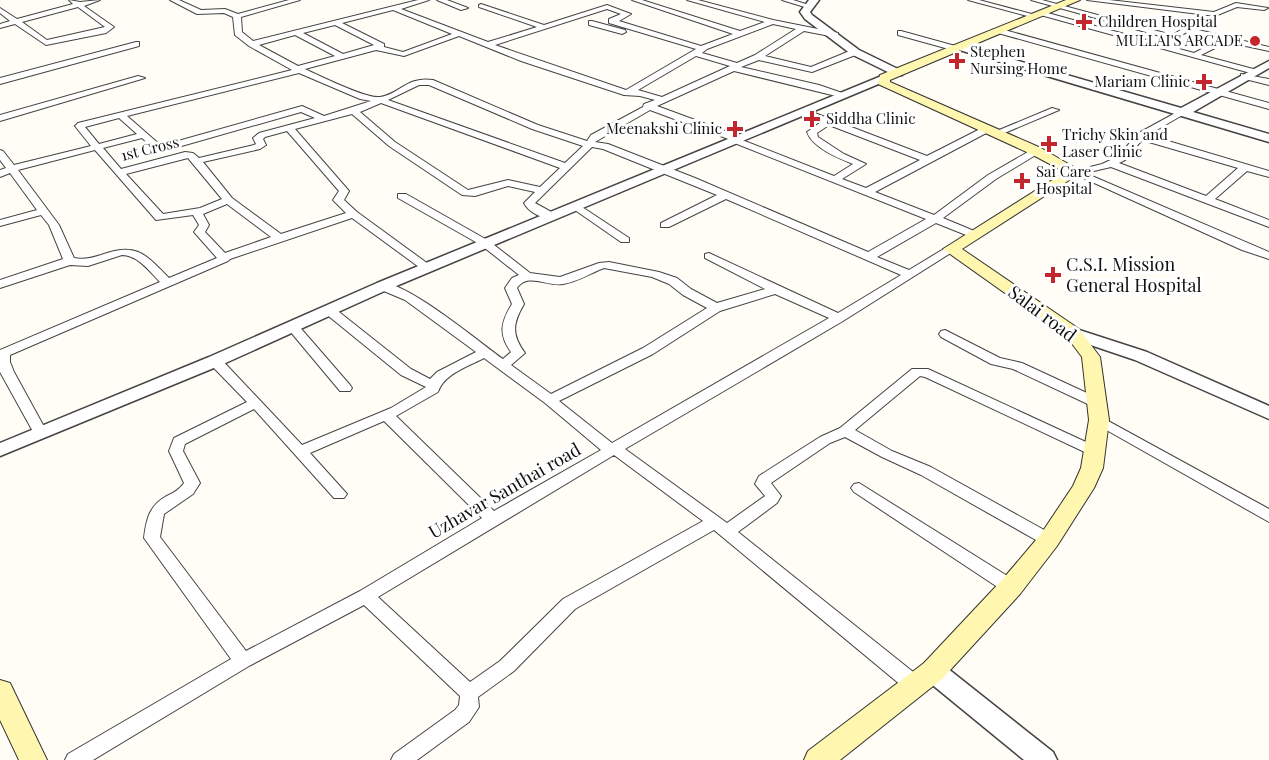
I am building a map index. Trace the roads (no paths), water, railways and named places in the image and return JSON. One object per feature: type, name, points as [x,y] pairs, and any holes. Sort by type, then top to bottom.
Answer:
[{"type":"main road","points":[[951,249],[1075,172],[1036,151],[884,84],[891,76],[1075,0]]},
{"type":"main road","name":"Salai road","points":[[818,760],[924,678],[1011,587],[1049,540],[1083,488],[1092,468],[1096,452],[1098,411],[1091,357],[1073,333],[951,249]]},
{"type":"main road","points":[[0,691],[33,760]]},
{"type":"street","points":[[0,26],[75,2],[97,0]]},
{"type":"street","points":[[173,0],[200,12],[225,10],[237,16],[297,0]]},
{"type":"street","points":[[252,44],[426,0]]},
{"type":"street","points":[[441,0],[464,8]]},
{"type":"street","points":[[635,0],[740,34]]},
{"type":"street","points":[[690,0],[772,22],[835,35]]},
{"type":"street","points":[[785,0],[811,3],[805,12],[808,17],[891,76]]},
{"type":"street","points":[[972,0],[1159,46],[1269,82]]},
{"type":"street","points":[[1034,0],[1172,37]]},
{"type":"street","points":[[1090,0],[1215,14],[1236,5],[1266,12],[1267,0]]},
{"type":"street","points":[[0,10],[48,43],[103,31],[111,27],[75,2]]},
{"type":"street","points":[[488,45],[617,3]]},
{"type":"street","points":[[481,6],[544,27]]},
{"type":"street","points":[[607,7],[627,14],[612,21],[700,51],[735,67],[792,82],[806,83],[844,95]]},
{"type":"street","points":[[393,8],[488,45],[627,93],[640,93],[662,100]]},
{"type":"street","points":[[237,16],[238,33],[252,44],[299,69],[352,93],[381,100],[567,167]]},
{"type":"street","points":[[627,93],[700,51],[772,22]]},
{"type":"street","points":[[336,23],[381,46],[378,48]]},
{"type":"street","points":[[592,23],[700,51]]},
{"type":"street","points":[[550,216],[529,206],[528,203],[567,167],[594,137],[647,106],[758,57],[802,29]]},
{"type":"street","points":[[1159,46],[1186,29],[1269,48]]},
{"type":"street","points":[[1001,30],[1269,106]]},
{"type":"street","points":[[296,33],[343,57]]},
{"type":"street","points":[[901,33],[1269,138]]},
{"type":"street","points":[[144,135],[97,147],[80,126],[378,48],[404,54],[459,34]]},
{"type":"street","points":[[1194,56],[1226,39]]},
{"type":"street","points":[[0,81],[136,44]]},
{"type":"street","points":[[758,57],[806,70],[814,70],[855,52]]},
{"type":"street","points":[[1075,172],[1113,164],[1122,158],[1140,136],[1269,64]]},
{"type":"street","points":[[792,82],[806,70]]},
{"type":"street","points":[[0,450],[215,361],[484,243],[891,76]]},
{"type":"street","points":[[0,118],[141,78]]},
{"type":"street","name":"1st Cross","points":[[0,174],[97,147],[119,173],[185,155],[190,155],[197,161],[259,146],[261,144],[259,136],[354,111],[418,82],[430,82],[535,127],[580,143],[605,146],[908,273]]},
{"type":"street","points":[[647,106],[837,178],[866,192],[975,235]]},
{"type":"street","points":[[121,115],[156,146],[164,148],[302,109],[321,118]]},
{"type":"street","points":[[866,192],[992,131],[1055,110]]},
{"type":"street","points":[[354,111],[392,144],[466,193],[478,193],[508,183],[540,190]]},
{"type":"street","points":[[804,112],[928,160]]},
{"type":"street","points":[[828,121],[812,132],[814,138],[839,155],[861,164],[837,178]]},
{"type":"street","points":[[289,128],[344,191],[338,200],[353,214],[427,268]]},
{"type":"street","points":[[1140,136],[1269,174]]},
{"type":"street","points":[[870,256],[935,219],[992,177],[1036,151]]},
{"type":"street","points":[[0,154],[54,225],[69,261]]},
{"type":"street","points":[[197,161],[228,200],[279,238]]},
{"type":"street","points":[[1113,164],[1269,224]]},
{"type":"street","points":[[1208,200],[1245,167]]},
{"type":"street","points":[[1075,172],[1269,256]]},
{"type":"street","points":[[119,173],[160,219],[199,211],[228,200]]},
{"type":"street","points":[[665,225],[725,195]]},
{"type":"street","points":[[402,196],[484,243],[526,276],[561,281],[603,265],[609,266],[654,274],[673,280],[687,292],[716,308]]},
{"type":"street","points":[[576,206],[625,240]]},
{"type":"street","points":[[0,223],[44,211]]},
{"type":"street","points":[[199,211],[197,214],[204,225],[199,232],[224,257]]},
{"type":"street","points":[[41,434],[7,372],[2,354],[223,260],[224,257],[353,214]]},
{"type":"street","name":"Uzhavar Santhai road","points":[[75,760],[243,661],[366,596],[493,519],[839,318],[908,273],[951,249]]},
{"type":"street","points":[[0,284],[69,261],[86,264],[128,250],[135,253],[167,282]]},
{"type":"street","points":[[710,256],[776,290],[839,318]]},
{"type":"street","points":[[503,365],[518,353],[508,340],[507,332],[511,315],[518,304],[512,288],[516,281],[526,276]]},
{"type":"street","points":[[382,286],[409,297],[924,678],[1044,760]]},
{"type":"street","points":[[550,400],[648,351],[716,308],[776,290]]},
{"type":"street","points":[[330,311],[406,372],[432,385]]},
{"type":"street","points":[[293,327],[312,347],[334,378],[345,388]]},
{"type":"street","points":[[1073,333],[1141,356],[1269,413]]},
{"type":"street","points":[[945,334],[996,362],[1017,366],[1098,411],[1269,516]]},
{"type":"street","points":[[300,452],[386,415],[433,389],[432,385],[442,375],[483,352]]},
{"type":"street","points":[[215,361],[339,494]]},
{"type":"street","points":[[469,693],[507,666],[569,604],[772,499],[773,496],[762,484],[764,480],[825,440],[845,431],[915,373],[921,372],[1096,452]]},
{"type":"street","points":[[243,661],[152,538],[153,523],[159,509],[185,491],[192,483],[176,451],[179,441],[256,403]]},
{"type":"street","points":[[386,415],[493,519]]},
{"type":"street","points":[[845,431],[935,476],[1049,540]]},
{"type":"street","points":[[859,488],[1011,587]]},
{"type":"street","points":[[366,596],[469,693],[469,707],[462,716],[401,760]]},
{"type":"place","name":"Children Hospital","points":[[1084,22]]},
{"type":"place","name":"MULLAI'S ARCADE","points":[[1255,41]]},
{"type":"place","name":"Stephen Nursing Home","points":[[957,61]]},
{"type":"place","name":"Mariam Clinic","points":[[1204,82]]},
{"type":"place","name":"Siddha Clinic","points":[[812,119]]},
{"type":"place","name":"Meenakshi Clinic","points":[[735,129]]},
{"type":"place","name":"Trichy Skin and Laser Clinic","points":[[1049,144]]},
{"type":"place","name":"Sai Care Hospital","points":[[1022,181]]},
{"type":"place","name":"C.S.I. Mission General Hospital","points":[[1053,275]]}]
